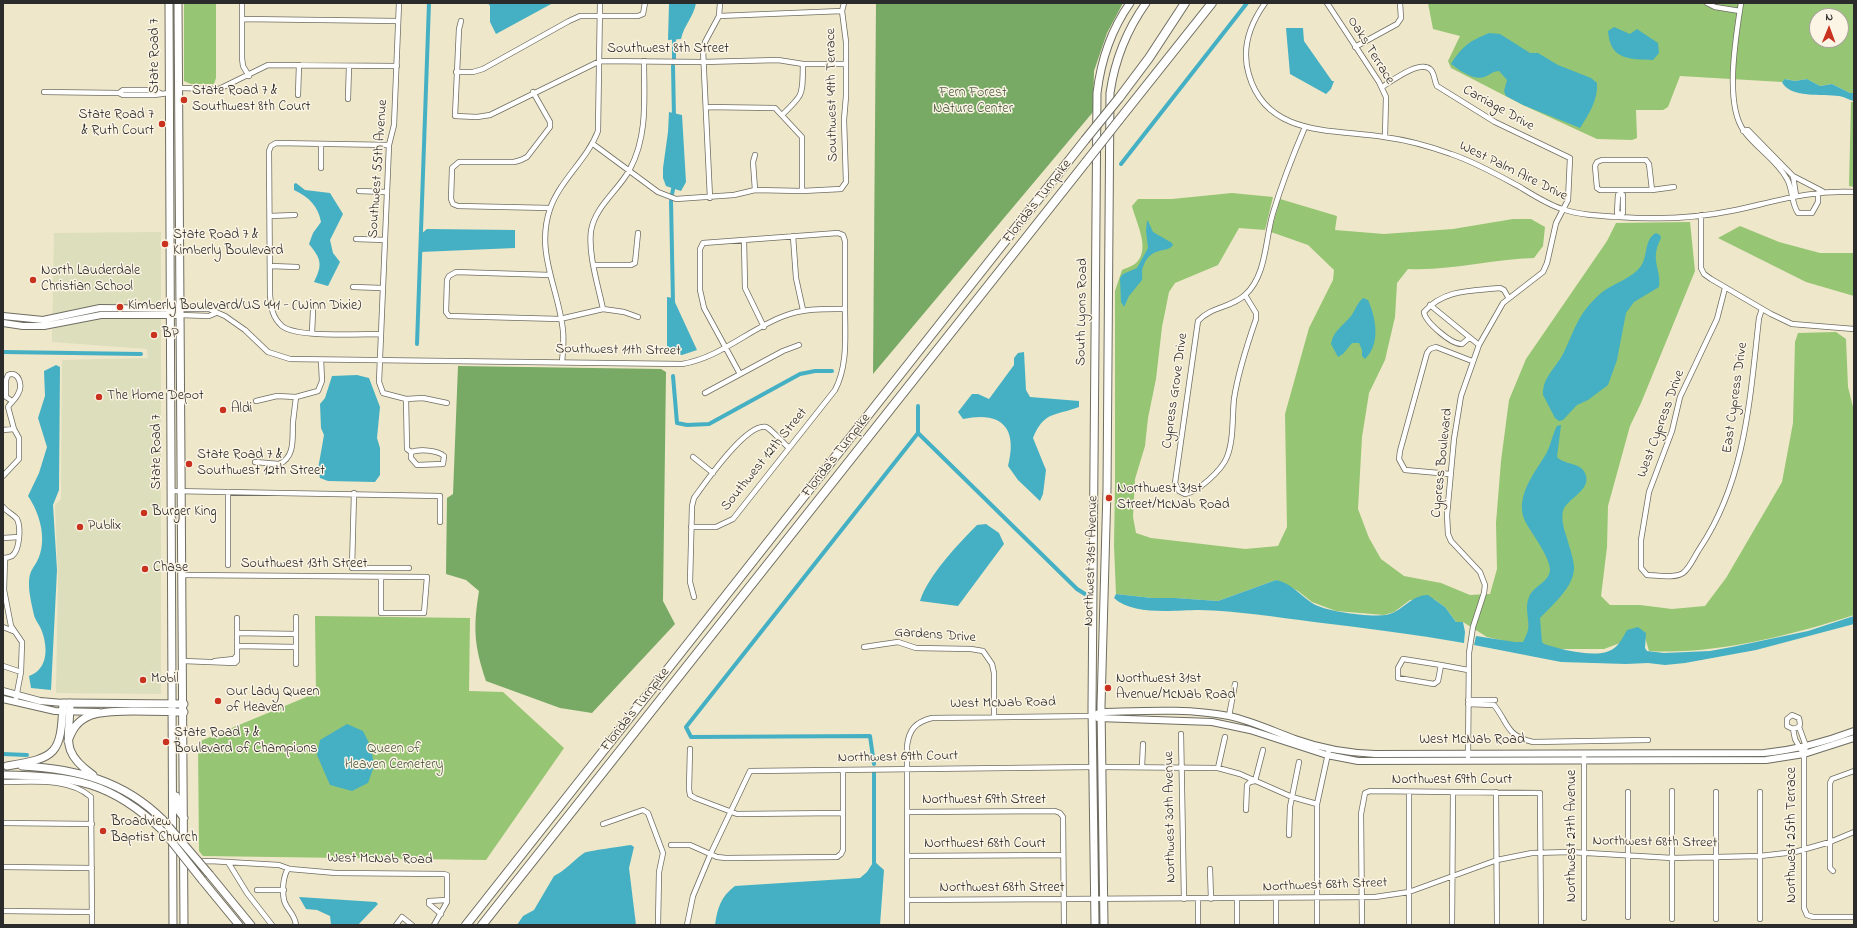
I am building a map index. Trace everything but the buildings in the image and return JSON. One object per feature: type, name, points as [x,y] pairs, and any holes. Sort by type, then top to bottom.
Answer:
[{"type":"highway","name":"Florida's Turnpike","points":[[466,925],[1119,98],[1149,58],[1185,3]]},
{"type":"highway","name":"Florida's Turnpike","points":[[482,925],[1212,3]]},
{"type":"main road","name":"State Road 7","points":[[169,3],[173,925]]},
{"type":"main road","name":"State Road 7","points":[[178,3],[184,704],[184,925]]},
{"type":"main road","name":"South Lyons Road","points":[[1093,629],[1097,93],[1099,77],[1106,50],[1113,31],[1130,3]]},
{"type":"main road","name":"Northwest 31st Avenue","points":[[1104,925],[1101,716],[1107,485],[1110,93],[1114,70],[1123,40],[1146,3]]},
{"type":"main road","points":[[169,69],[173,83],[179,88]]},
{"type":"main road","points":[[169,93],[176,99],[179,106]]},
{"type":"main road","points":[[170,176],[173,194],[180,202]]},
{"type":"main road","points":[[3,316],[43,320],[100,308],[171,312]]},
{"type":"main road","points":[[3,323],[23,326],[44,326],[101,315],[180,312]]},
{"type":"main road","points":[[1095,363],[1107,363]]},
{"type":"main road","name":"Northwest 31st Avenue","points":[[1093,629],[1093,767],[1096,925]]},
{"type":"main road","points":[[3,691],[35,708],[66,711],[184,712]]},
{"type":"main road","points":[[3,699],[66,703],[184,704]]},
{"type":"main road","points":[[66,703],[70,752],[74,758],[98,778]]},
{"type":"main road","points":[[5,766],[41,759],[54,751],[61,737],[66,711]]},
{"type":"main road","points":[[68,741],[73,729],[79,722],[90,715],[104,712]]},
{"type":"main road","name":"West McNab Road","points":[[1101,716],[1196,712],[1228,716],[1328,752]]},
{"type":"main road","name":"West McNab Road","points":[[1093,716],[1212,722],[1250,730],[1328,752],[1468,758],[1584,761],[1766,760],[1804,754],[1854,738]]},
{"type":"main road","name":"West McNab Road","points":[[1468,758],[1584,754],[1764,753],[1803,747],[1854,731]]},
{"type":"main road","points":[[5,766],[54,768],[73,771],[98,778],[133,796],[151,808],[163,820],[251,925]]},
{"type":"main road","points":[[3,775],[53,776],[71,779],[94,786],[129,802],[147,815],[164,832],[239,925]]},
{"type":"main road","points":[[172,778],[178,810],[184,818]]},
{"type":"main road","points":[[231,915],[234,925]]},
{"type":"street","points":[[242,3],[243,66],[248,76]]},
{"type":"street","name":"Southwest 55th Avenue","points":[[379,361],[389,144],[394,125],[399,3]]},
{"type":"street","points":[[562,362],[563,330],[544,243],[550,208],[564,184],[593,144],[599,122],[600,3]]},
{"type":"street","points":[[461,21],[458,29],[456,72],[473,72],[482,69],[569,20],[580,16],[638,16],[643,14],[645,3]]},
{"type":"street","points":[[710,198],[703,62],[705,42],[719,16],[720,3]]},
{"type":"street","name":"Southwest 49th Terrace","points":[[802,191],[841,189],[844,187],[846,182],[844,120],[846,42],[842,11],[844,3]]},
{"type":"street","name":"West Palm Aire Drive","points":[[1265,3],[1257,15],[1247,41],[1245,56],[1252,85],[1260,99],[1274,112],[1291,123],[1305,127],[1385,137],[1418,143],[1452,154],[1491,171],[1548,204],[1563,210],[1654,218],[1701,215],[1735,210],[1794,196],[1821,192],[1854,192]]},
{"type":"street","points":[[1355,47],[1397,24],[1401,18],[1400,3]]},
{"type":"street","points":[[1707,3],[1715,8],[1740,11]]},
{"type":"street","points":[[1741,3],[1733,100],[1743,130],[1787,179],[1794,196],[1798,213],[1812,214],[1821,192],[1793,176],[1748,130],[1743,130]]},
{"type":"street","name":"Oaks Terrace","points":[[1330,4],[1355,47],[1382,88],[1386,97],[1385,137]]},
{"type":"street","points":[[719,16],[842,11]]},
{"type":"street","points":[[242,19],[398,21]]},
{"type":"street","name":"Southwest 8th Street","points":[[456,72],[455,116],[477,117],[490,115],[533,92],[600,61],[703,62],[778,60],[803,64],[846,64]]},
{"type":"street","points":[[603,309],[590,249],[591,229],[598,213],[630,170],[642,135],[644,61]]},
{"type":"street","points":[[782,116],[800,98],[802,92],[803,64]]},
{"type":"street","points":[[179,88],[219,89],[268,65],[397,66]]},
{"type":"street","points":[[298,95],[299,65]]},
{"type":"street","points":[[348,99],[349,66]]},
{"type":"street","name":"Carriage Drive","points":[[1382,88],[1417,66],[1424,66],[1430,69],[1434,75],[1437,86],[1495,122],[1570,158],[1568,200],[1563,210]]},
{"type":"street","points":[[44,92],[119,93],[126,90],[154,90],[160,93],[169,93]]},
{"type":"street","points":[[533,92],[550,122],[550,127],[527,157],[514,162],[459,162],[455,164],[452,168],[451,199],[453,204],[458,206],[550,208]]},
{"type":"street","points":[[593,144],[658,192],[676,199],[710,198],[734,195],[755,190],[802,191],[802,138],[775,108],[706,107]]},
{"type":"street","name":"Cypress Grove Drive","points":[[1245,295],[1256,313],[1256,319],[1240,370],[1235,398],[1230,448],[1227,458],[1221,468],[1191,493],[1185,494],[1179,491],[1174,482],[1195,332],[1198,321],[1210,310],[1230,303],[1245,295],[1259,274],[1272,214],[1289,164],[1305,127]]},
{"type":"street","points":[[380,334],[296,333],[283,327],[276,320],[271,308],[269,151],[271,146],[276,143],[389,144]]},
{"type":"street","points":[[321,144],[321,168]]},
{"type":"street","points":[[755,155],[753,162],[755,190]]},
{"type":"street","points":[[1652,190],[1649,164],[1646,160],[1602,160],[1597,162],[1595,166],[1596,188],[1600,190],[1621,192],[1652,190],[1674,187]]},
{"type":"street","points":[[1793,176],[1794,196]]},
{"type":"street","points":[[359,191],[387,192]]},
{"type":"street","points":[[1620,216],[1623,213],[1623,195],[1621,192]]},
{"type":"street","name":"Cypress Boulevard","points":[[1468,758],[1468,670],[1470,642],[1485,585],[1480,572],[1457,549],[1448,534],[1447,515],[1450,474],[1461,396],[1472,361],[1479,345],[1503,303],[1543,272],[1556,223],[1563,210]]},
{"type":"street","points":[[270,216],[295,215]]},
{"type":"street","points":[[1701,215],[1701,268],[1704,274],[1725,288],[1792,324],[1854,329]]},
{"type":"street","points":[[594,265],[630,265],[635,263],[638,233]]},
{"type":"street","points":[[740,374],[727,347],[704,308],[700,290],[700,249],[703,243],[838,233],[843,236],[845,241],[845,309]]},
{"type":"street","points":[[793,236],[796,278],[803,310]]},
{"type":"street","points":[[356,238],[385,240]]},
{"type":"street","points":[[744,240],[746,288],[764,326]]},
{"type":"street","points":[[270,266],[297,266]]},
{"type":"street","points":[[550,275],[456,272],[449,276],[446,312],[449,316],[560,319],[603,309],[615,310],[638,317]]},
{"type":"street","points":[[353,287],[382,288]]},
{"type":"street","points":[[1469,338],[1462,344],[1451,341],[1426,320],[1424,312],[1440,297],[1455,293],[1500,288],[1504,290],[1508,298]]},
{"type":"street","name":"West Cypress Drive","points":[[1683,573],[1675,575],[1647,575],[1643,573],[1641,568],[1641,535],[1649,492],[1672,431],[1680,397],[1717,319],[1725,288]]},
{"type":"street","points":[[1430,305],[1479,345]]},
{"type":"street","name":"East Cypress Drive","points":[[1683,573],[1706,540],[1721,510],[1739,458],[1745,432],[1759,318],[1762,308]]},
{"type":"street","name":"Southwest 11th Street","points":[[180,312],[209,316],[216,313],[237,324],[268,352],[290,359],[682,364],[706,358],[784,316],[803,310],[845,309]]},
{"type":"street","name":"Southwest 12th Street","points":[[691,527],[716,527],[726,524],[733,519],[835,390],[844,365],[845,309]]},
{"type":"street","points":[[312,333],[313,311]]},
{"type":"street","points":[[705,393],[783,351],[799,345]]},
{"type":"street","points":[[1450,474],[1405,470],[1399,459],[1400,451],[1427,353],[1430,349],[1436,347],[1472,361]]},
{"type":"street","points":[[256,401],[278,396],[296,397],[318,391],[322,381],[321,360]]},
{"type":"street","points":[[379,361],[379,382],[383,393],[406,399],[423,398],[447,403]]},
{"type":"street","points":[[3,476],[19,459],[19,438],[6,407],[12,401],[20,392],[19,379],[16,374],[12,373],[8,375],[6,380],[6,397],[12,401]]},
{"type":"street","points":[[255,462],[279,464],[287,458],[294,443],[293,425],[296,397]]},
{"type":"street","points":[[406,399],[407,449],[411,452],[411,458],[417,465],[443,464],[444,456],[441,454],[421,450],[411,452]]},
{"type":"street","points":[[694,597],[690,582],[692,506],[694,498],[735,446],[745,437],[762,428],[766,427],[772,430],[778,439],[789,448]]},
{"type":"street","points":[[3,430],[14,429]]},
{"type":"street","points":[[693,457],[713,473]]},
{"type":"street","points":[[172,491],[440,496],[440,522]]},
{"type":"street","points":[[228,492],[228,565]]},
{"type":"street","points":[[354,494],[352,568],[409,568]]},
{"type":"street","points":[[3,507],[16,518],[19,537],[15,552],[12,556],[4,558],[4,590],[11,626],[22,642],[21,672],[16,699]]},
{"type":"street","points":[[3,538],[19,537]]},
{"type":"street","name":"Southwest 13th Street","points":[[182,575],[427,577],[424,613],[381,613],[381,577]]},
{"type":"street","points":[[183,661],[235,663],[237,654],[237,618]]},
{"type":"street","points":[[296,618],[296,664]]},
{"type":"street","points":[[3,627],[13,630]]},
{"type":"street","points":[[237,633],[296,634]]},
{"type":"street","name":"Gardens Drive","points":[[864,647],[898,642],[916,648],[972,649],[983,651],[992,664],[994,673],[994,717]]},
{"type":"street","points":[[237,646],[296,647]]},
{"type":"street","points":[[1441,666],[1438,681],[1434,684],[1398,678],[1398,668],[1403,660],[1468,670]]},
{"type":"street","points":[[3,666],[21,672]]},
{"type":"street","points":[[1228,716],[1235,684]]},
{"type":"street","points":[[1468,702],[1495,700]]},
{"type":"street","points":[[1468,702],[1494,705],[1511,733],[1522,740],[1533,742],[1648,740]]},
{"type":"street","points":[[1803,747],[1792,729],[1787,726],[1786,723],[1792,715],[1800,720],[1799,727],[1803,747],[1804,754]]},
{"type":"street","name":"West McNab Road","points":[[906,769],[908,735],[915,724],[932,718],[1093,716]]},
{"type":"street","points":[[1792,729],[1799,727]]},
{"type":"street","name":"Northwest 30th Avenue","points":[[1181,734],[1184,899]]},
{"type":"street","points":[[1218,768],[1225,737]]},
{"type":"street","points":[[1142,767],[1143,744]]},
{"type":"street","points":[[690,750],[690,795],[730,813],[843,813]]},
{"type":"street","points":[[1255,781],[1263,750]]},
{"type":"street","points":[[1317,925],[1317,804],[1328,752]]},
{"type":"street","name":"Northwest 27th Avenue","points":[[1584,754],[1584,918]]},
{"type":"street","name":"Northwest 25th Terrace","points":[[1804,754],[1804,908],[1807,915],[1813,917],[1854,917]]},
{"type":"street","points":[[1289,835],[1292,797],[1300,762]]},
{"type":"street","name":"Northwest 69th Court","points":[[730,813],[750,771],[1093,767]]},
{"type":"street","points":[[1102,767],[1218,768],[1240,774],[1292,797],[1317,804]]},
{"type":"street","points":[[906,769],[907,925]]},
{"type":"street","points":[[671,845],[690,845],[711,853],[717,857],[726,858],[837,857],[843,850],[843,770]]},
{"type":"street","points":[[1833,871],[1830,868],[1832,779],[1854,771]]},
{"type":"street","points":[[1246,810],[1247,785],[1250,782],[1255,781]]},
{"type":"street","points":[[3,782],[56,783],[77,788],[91,797],[92,925]]},
{"type":"street","points":[[1672,791],[1672,919]]},
{"type":"street","points":[[1409,792],[1409,925]]},
{"type":"street","points":[[1452,925],[1453,792]]},
{"type":"street","points":[[1496,792],[1496,925]]},
{"type":"street","points":[[1628,792],[1628,917]]},
{"type":"street","points":[[1716,792],[1716,919]]},
{"type":"street","points":[[1760,792],[1760,918]]},
{"type":"street","name":"Northwest 69th Court","points":[[1362,898],[1361,814],[1365,793],[1540,793],[1541,852]]},
{"type":"street","points":[[603,824],[643,810],[648,813],[663,853],[659,872],[658,925]]},
{"type":"street","name":"Northwest 69th Street","points":[[907,812],[1060,813],[1063,818],[1063,855]]},
{"type":"street","points":[[687,925],[693,896],[730,813]]},
{"type":"street","points":[[3,823],[92,824]]},
{"type":"street","name":"Northwest 68th Street","points":[[907,900],[1362,898],[1409,892],[1497,860],[1541,852],[1672,858],[1760,856],[1804,850],[1830,842],[1854,832]]},
{"type":"street","points":[[1541,852],[1541,925]]},
{"type":"street","points":[[1063,855],[1064,925]]},
{"type":"street","name":"Northwest 68th Court","points":[[907,856],[1063,855]]},
{"type":"street","name":"West McNab Road","points":[[184,863],[210,861],[279,865],[288,869],[336,873],[444,874],[447,875],[447,900],[434,925]]},
{"type":"street","points":[[228,862],[247,893],[272,925]]},
{"type":"street","points":[[3,867],[92,868]]},
{"type":"street","points":[[288,869],[284,874],[284,900],[295,918],[296,925]]},
{"type":"street","points":[[1210,869],[1211,899]]},
{"type":"street","points":[[258,890],[284,890]]},
{"type":"street","points":[[1362,898],[1362,925]]},
{"type":"street","points":[[1198,899],[1198,925]]},
{"type":"street","points":[[1237,899],[1237,925]]},
{"type":"street","points":[[1276,899],[1276,925]]},
{"type":"street","points":[[441,914],[429,904],[429,901],[447,900]]},
{"type":"street","points":[[3,911],[92,912]]},
{"type":"street","points":[[396,925],[402,917],[412,925]]},
{"type":"shaded area","points":[[161,232],[161,694],[56,693],[58,575],[55,505],[61,499],[62,360],[148,358],[147,349],[52,342],[54,233]]},
{"type":"green space","points":[[184,3],[216,3],[216,78],[214,84],[191,84],[184,81]]},
{"type":"green space","name":"Fern Forest Nature Center","points":[[876,3],[1123,3],[1107,33],[1094,71],[1093,112],[873,374]]},
{"type":"green space","points":[[1428,3],[1854,3],[1854,93],[1850,93],[1832,84],[1820,86],[1807,79],[1795,81],[1786,79],[1782,82],[1680,76],[1668,107],[1663,110],[1636,110],[1637,138],[1632,140],[1597,139],[1523,105],[1451,68],[1448,61],[1460,36],[1433,29]]},
{"type":"green space","points":[[1851,102],[1854,102],[1854,187],[1849,186]]},
{"type":"green space","points":[[1232,193],[1273,197],[1265,230],[1239,228],[1218,265],[1175,283],[1169,292],[1162,327],[1156,379],[1148,418],[1145,446],[1135,479],[1133,517],[1136,533],[1151,538],[1245,549],[1278,546],[1287,527],[1285,414],[1309,328],[1333,280],[1334,270],[1308,245],[1271,232],[1280,199],[1337,216],[1335,230],[1384,234],[1453,229],[1513,219],[1531,219],[1545,227],[1543,246],[1534,258],[1502,260],[1455,267],[1408,269],[1397,283],[1395,317],[1385,360],[1369,393],[1362,437],[1358,509],[1369,538],[1381,559],[1404,576],[1441,583],[1470,595],[1490,594],[1497,569],[1496,523],[1501,461],[1509,400],[1526,359],[1607,241],[1616,223],[1690,222],[1695,271],[1641,403],[1630,426],[1608,506],[1607,547],[1601,596],[1610,605],[1640,605],[1672,609],[1705,606],[1726,578],[1782,482],[1793,423],[1795,342],[1798,333],[1836,332],[1846,339],[1848,387],[1854,411],[1854,615],[1805,630],[1727,647],[1700,650],[1649,651],[1644,634],[1604,649],[1559,649],[1515,643],[1487,637],[1463,622],[1457,623],[1445,607],[1434,599],[1410,600],[1394,612],[1384,615],[1336,611],[1312,602],[1298,591],[1276,580],[1218,601],[1152,598],[1116,594],[1114,545],[1115,291],[1122,270],[1136,263],[1142,251],[1141,236],[1132,206],[1138,199],[1172,199]]},
{"type":"green space","points":[[1740,226],[1779,242],[1820,253],[1854,253],[1854,296],[1806,282],[1718,238]]},
{"type":"green space","points":[[458,366],[661,369],[666,372],[663,601],[675,624],[592,713],[560,708],[486,681],[479,657],[475,626],[479,591],[466,580],[446,574],[447,498],[453,494]]},
{"type":"green space","name":"Queen of Heaven Cemetery","points":[[315,616],[470,618],[469,691],[503,692],[564,748],[486,860],[203,856],[199,851],[198,742],[316,693]]},
{"type":"water","points":[[488,3],[553,3],[496,34],[490,22],[490,6]]},
{"type":"water","points":[[669,3],[696,3],[681,39],[668,40]]},
{"type":"water","points":[[1614,27],[1630,34],[1637,29],[1658,43],[1659,53],[1653,60],[1622,56],[1612,48],[1610,41],[1608,31]]},
{"type":"water","points":[[1286,28],[1303,28],[1304,41],[1332,81],[1334,81],[1331,89],[1326,94],[1290,74]]},
{"type":"water","points":[[1489,33],[1500,34],[1530,53],[1538,53],[1558,65],[1591,78],[1597,83],[1596,95],[1590,112],[1580,128],[1523,105],[1506,96],[1504,91],[1507,80],[1499,71],[1484,77],[1476,78],[1451,64],[1463,48]]},
{"type":"water","points":[[1785,79],[1795,81],[1807,79],[1820,86],[1832,84],[1850,93],[1854,93],[1854,101],[1839,96],[1807,94],[1792,91],[1782,82]]},
{"type":"water","points":[[669,112],[682,115],[686,182],[681,191],[666,186],[663,178]]},
{"type":"water","points":[[296,183],[305,190],[330,193],[343,214],[330,240],[333,253],[340,262],[328,286],[314,282],[320,266],[316,254],[309,244],[313,233],[321,222],[320,216],[318,211],[308,199],[294,190],[294,184]]},
{"type":"water","points":[[1147,221],[1153,232],[1173,245],[1170,248],[1154,253],[1146,260],[1142,269],[1142,280],[1129,296],[1124,307],[1121,302],[1120,278],[1123,274],[1137,268],[1148,248],[1146,231]]},
{"type":"water","points":[[427,229],[515,230],[515,248],[420,252],[421,234]]},
{"type":"water","points":[[1656,233],[1660,235],[1661,238],[1656,253],[1659,287],[1634,302],[1626,313],[1617,360],[1608,385],[1588,400],[1577,405],[1563,420],[1559,421],[1555,418],[1543,395],[1543,389],[1547,377],[1564,352],[1582,314],[1601,293],[1611,286],[1628,278],[1641,266],[1645,257],[1648,243],[1652,236]]},
{"type":"water","points":[[667,297],[673,298],[697,350],[682,355],[667,352]]},
{"type":"water","points":[[1363,298],[1368,300],[1375,323],[1376,331],[1373,346],[1365,359],[1362,356],[1362,350],[1359,343],[1352,343],[1343,354],[1338,357],[1331,344],[1332,339],[1336,332],[1351,316]]},
{"type":"water","points":[[1024,352],[1026,390],[1030,397],[1079,401],[1079,407],[1051,416],[1041,423],[1033,438],[1046,470],[1043,494],[1040,501],[1018,480],[1008,466],[1011,441],[1004,425],[997,420],[987,417],[963,419],[958,412],[972,394],[978,394],[989,399],[1014,365],[1014,358],[1018,353]]},
{"type":"water","points":[[56,365],[60,367],[59,490],[53,505],[57,570],[51,690],[31,688],[29,676],[36,673],[40,668],[43,663],[46,649],[41,629],[35,619],[30,596],[29,580],[31,572],[39,557],[42,533],[41,525],[35,509],[28,496],[39,473],[47,447],[38,418],[45,396],[44,371]]},
{"type":"water","points":[[357,375],[369,378],[380,407],[377,438],[380,448],[380,475],[375,482],[328,481],[320,478],[318,469],[324,435],[321,428],[320,404],[325,398],[332,376]]},
{"type":"water","points":[[1561,425],[1557,457],[1560,460],[1583,469],[1587,479],[1583,489],[1565,506],[1563,511],[1563,524],[1574,564],[1573,575],[1562,595],[1540,618],[1542,642],[1544,644],[1576,652],[1594,654],[1602,653],[1612,650],[1620,642],[1627,630],[1638,627],[1646,633],[1645,648],[1647,651],[1664,653],[1710,651],[1808,631],[1854,616],[1854,624],[1756,650],[1685,663],[1665,665],[1648,663],[1626,664],[1561,662],[1474,645],[1476,636],[1523,642],[1527,634],[1527,605],[1529,597],[1547,577],[1550,569],[1544,552],[1526,523],[1522,505],[1523,496],[1531,478],[1548,451],[1557,426]]},
{"type":"water","points":[[986,524],[999,533],[1004,544],[958,606],[920,601],[930,581],[953,551],[977,525]]},
{"type":"water","points":[[1276,580],[1291,586],[1318,606],[1358,614],[1391,614],[1416,598],[1428,595],[1445,607],[1456,622],[1463,622],[1465,632],[1464,643],[1389,631],[1243,613],[1199,610],[1143,610],[1122,604],[1114,598],[1116,594],[1152,598],[1218,601]]},
{"type":"water","points":[[347,724],[363,731],[371,747],[374,766],[368,783],[352,791],[330,785],[317,755],[320,740]]},
{"type":"water","points":[[631,845],[634,847],[629,868],[636,925],[517,925],[523,916],[534,910],[554,876],[584,853]]},
{"type":"water","points":[[874,861],[884,870],[880,925],[715,925],[720,903],[726,894],[735,886],[860,878],[867,872]]},
{"type":"water","points":[[299,897],[376,902],[378,904],[358,925],[331,925],[330,916],[317,910],[306,909]]},
{"type":"waterway","points":[[417,344],[429,3]]},
{"type":"waterway","points":[[1121,164],[1247,3]]},
{"type":"waterway","points":[[674,35],[674,58]]},
{"type":"waterway","points":[[673,66],[674,118]]},
{"type":"waterway","points":[[672,194],[674,185]]},
{"type":"waterway","points":[[671,201],[673,303]]},
{"type":"waterway","points":[[3,352],[141,354]]},
{"type":"waterway","points":[[673,376],[677,423],[687,425],[709,424],[800,374],[815,371],[832,371]]},
{"type":"waterway","points":[[918,406],[918,433],[1077,589],[1085,594]]},
{"type":"waterway","points":[[874,764],[870,736],[691,737],[686,727],[918,433]]},
{"type":"waterway","points":[[3,754],[27,755]]},
{"type":"waterway","points":[[874,773],[874,865]]},
{"type":"place","name":"State Road 7 & Southwest 8th Court","points":[[184,100]]},
{"type":"place","name":"State Road 7 & Ruth Court","points":[[162,124]]},
{"type":"place","name":"State Road 7 & Kimberly Boulevard","points":[[165,244]]},
{"type":"place","name":"North Lauderdale Christian School","points":[[33,280]]},
{"type":"place","name":"Kimberly Boulevard/US 441 - (Winn Dixie)","points":[[120,307]]},
{"type":"place","name":"BP","points":[[154,335]]},
{"type":"place","name":"The Home Depot","points":[[99,397]]},
{"type":"place","name":"Aldi","points":[[223,410]]},
{"type":"place","name":"State Road 7 & Southwest 12th Street","points":[[189,464]]},
{"type":"place","name":"Northwest 31st Street/McNab Road","points":[[1109,498]]},
{"type":"place","name":"Burger King","points":[[144,513]]},
{"type":"place","name":"Publix","points":[[80,527]]},
{"type":"place","name":"Chase","points":[[145,569]]},
{"type":"place","name":"Mobil","points":[[143,680]]},
{"type":"place","name":"Northwest 31st Avenue/McNab Road","points":[[1108,688]]},
{"type":"place","name":"Our Lady Queen of Heaven","points":[[218,701]]},
{"type":"place","name":"State Road 7 & Boulevard of Champions","points":[[166,742]]},
{"type":"place","name":"Broadview Baptist Church","points":[[103,831]]}]
